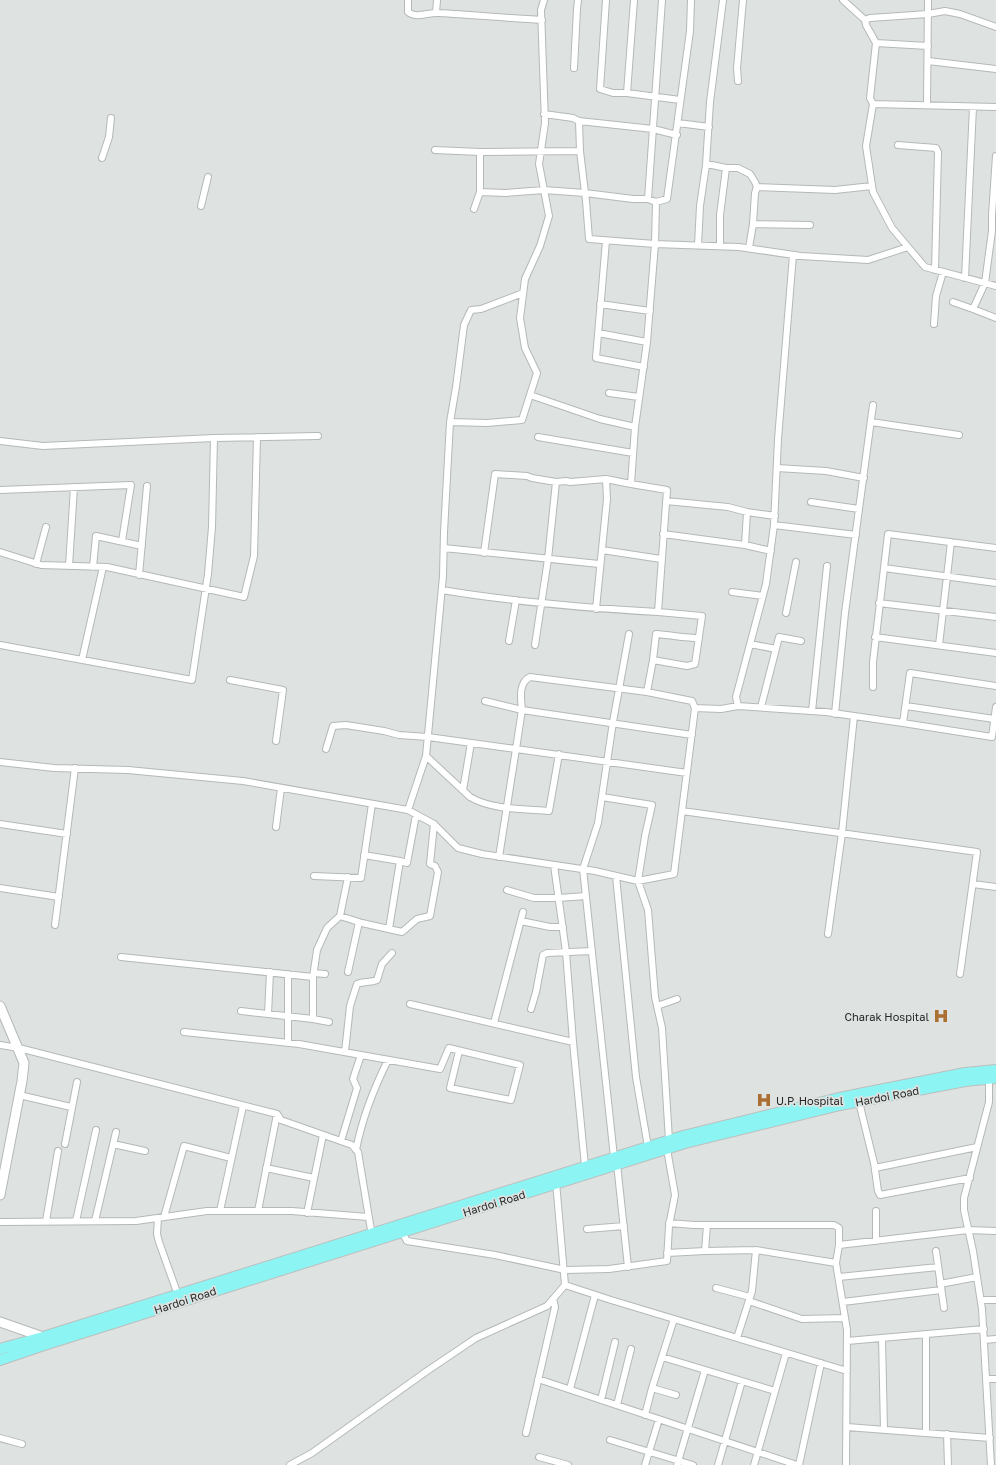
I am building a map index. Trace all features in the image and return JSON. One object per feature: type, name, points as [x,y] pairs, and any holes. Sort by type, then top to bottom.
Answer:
[{"type":"main road","name":"Hardoi Road","points":[[0,1350],[44,1341],[668,1144],[839,1098],[965,1073],[992,1074]]},
{"type":"main road","name":"Hardoi Road","points":[[0,1360],[44,1341],[178,1295],[372,1237],[402,1232],[555,1179],[585,1166],[616,1160],[648,1146],[716,1136],[859,1102],[965,1081],[992,1074]]},
{"type":"street","points":[[408,0],[408,12],[416,15],[436,13],[542,20]]},
{"type":"street","points":[[436,13],[437,0]]},
{"type":"street","points":[[450,422],[487,423],[522,420],[537,373],[525,348],[520,318],[525,279],[540,246],[549,216],[539,164],[544,114],[541,10],[544,0]]},
{"type":"street","points":[[574,68],[578,0]]},
{"type":"street","points":[[606,0],[600,89],[613,93],[627,93],[680,100]]},
{"type":"street","points":[[627,93],[634,0]]},
{"type":"street","points":[[648,199],[662,0]]},
{"type":"street","points":[[480,192],[506,193],[544,190],[633,199],[648,199],[656,202],[667,199],[677,135],[680,100],[690,30],[692,0]]},
{"type":"street","points":[[698,245],[700,206],[706,165],[710,102],[723,0]]},
{"type":"street","points":[[738,81],[737,68],[743,0]]},
{"type":"street","points":[[843,0],[865,20],[876,44],[870,98],[873,104],[866,146],[873,192],[892,228],[925,267],[996,286]]},
{"type":"street","points":[[927,105],[928,0]]},
{"type":"street","points":[[865,20],[870,18],[928,14],[945,11],[960,14],[996,27]]},
{"type":"street","points":[[876,44],[928,46]]},
{"type":"street","points":[[928,61],[996,69]]},
{"type":"street","points":[[873,104],[996,107]]},
{"type":"street","points":[[965,278],[973,107]]},
{"type":"street","points":[[544,114],[573,118],[579,121],[653,130],[677,135]]},
{"type":"street","points":[[102,158],[109,137],[111,118]]},
{"type":"street","points":[[579,121],[580,151],[589,239],[655,244],[749,248],[793,255],[868,260],[908,247]]},
{"type":"street","points":[[678,123],[709,126]]},
{"type":"street","points":[[898,145],[936,148],[938,152],[935,270]]},
{"type":"street","points":[[435,150],[480,152],[580,151]]},
{"type":"street","points":[[474,209],[480,192],[480,152]]},
{"type":"street","points":[[974,310],[985,283],[992,231],[996,156]]},
{"type":"street","points":[[706,165],[738,168],[750,174],[756,182],[757,187],[755,193],[753,224],[749,248]]},
{"type":"street","points":[[720,246],[720,215],[726,168]]},
{"type":"street","points":[[201,206],[208,177]]},
{"type":"street","points":[[757,187],[835,190],[872,186]]},
{"type":"street","points":[[631,484],[635,427],[644,367],[650,311],[655,244],[656,202]]},
{"type":"street","points":[[753,224],[810,225]]},
{"type":"street","points":[[606,241],[596,358],[644,367]]},
{"type":"street","points":[[738,706],[736,697],[763,596],[771,551],[775,516],[777,468],[793,255]]},
{"type":"street","points":[[934,324],[936,296],[943,272]]},
{"type":"street","points":[[408,810],[426,756],[442,590],[450,422],[464,325],[471,310],[481,309],[523,293]]},
{"type":"street","points":[[953,302],[996,318]]},
{"type":"street","points":[[600,304],[650,311]]},
{"type":"street","points":[[598,333],[647,342]]},
{"type":"street","points":[[609,394],[640,397]]},
{"type":"street","points":[[530,395],[600,419],[635,427]]},
{"type":"street","points":[[835,714],[845,613],[873,405]]},
{"type":"street","points":[[871,422],[959,435]]},
{"type":"street","points":[[0,441],[43,446],[214,438],[318,436]]},
{"type":"street","points":[[0,552],[36,564],[103,567],[244,598],[254,556],[257,437]]},
{"type":"street","points":[[538,437],[633,453]]},
{"type":"street","points":[[0,645],[192,680],[208,574],[212,527],[214,438]]},
{"type":"street","points":[[777,468],[826,471],[864,478]]},
{"type":"street","points":[[484,553],[495,474],[527,476],[556,482],[606,479],[667,490],[658,612]]},
{"type":"street","points":[[596,609],[607,499],[606,479]]},
{"type":"street","points":[[536,645],[548,559],[556,482]]},
{"type":"street","points":[[0,490],[131,485],[122,541]]},
{"type":"street","points":[[139,575],[147,486]]},
{"type":"street","points":[[69,566],[74,488]]},
{"type":"street","points":[[666,501],[728,507],[775,516]]},
{"type":"street","points":[[812,502],[859,509]]},
{"type":"street","points":[[745,545],[748,512]]},
{"type":"street","points":[[774,525],[856,535]]},
{"type":"street","points":[[36,564],[46,527]]},
{"type":"street","points":[[663,534],[745,545],[771,551]]},
{"type":"street","points":[[873,687],[875,637],[888,534],[996,548]]},
{"type":"street","points":[[93,567],[96,536],[142,546]]},
{"type":"street","points":[[939,645],[951,542]]},
{"type":"street","points":[[444,548],[600,564]]},
{"type":"street","points":[[602,550],[661,558]]},
{"type":"street","points":[[786,613],[796,562]]},
{"type":"street","points":[[812,711],[827,566]]},
{"type":"street","points":[[82,660],[103,567]]},
{"type":"street","points":[[884,568],[996,583]]},
{"type":"street","points":[[442,590],[541,604],[702,616],[695,664],[688,666],[653,660]]},
{"type":"street","points":[[732,592],[763,596]]},
{"type":"street","points":[[509,642],[516,600]]},
{"type":"street","points":[[879,603],[996,617]]},
{"type":"street","points":[[628,1266],[583,869],[598,823],[613,722],[629,634]]},
{"type":"street","points":[[647,692],[656,634],[676,636],[680,638],[699,638]]},
{"type":"street","points":[[761,708],[779,637],[801,641]]},
{"type":"street","points":[[875,637],[996,653]]},
{"type":"street","points":[[750,644],[776,649]]},
{"type":"street","points":[[903,723],[910,673],[996,686]]},
{"type":"street","points":[[0,762],[244,781],[408,810],[434,824],[458,848],[499,857],[583,869],[638,880],[674,874],[695,708],[692,700],[647,692],[544,678],[530,677],[526,679],[523,684],[521,695],[522,710],[499,857]]},
{"type":"street","points":[[230,680],[283,690],[276,741]]},
{"type":"street","points":[[485,701],[522,710],[613,722],[692,735]]},
{"type":"street","points":[[695,708],[721,709],[738,706],[812,711],[992,737],[996,707]]},
{"type":"street","points":[[906,706],[994,719]]},
{"type":"street","points":[[828,934],[842,833],[854,716]]},
{"type":"street","points":[[326,750],[333,726],[346,725],[399,735],[428,737],[559,754],[687,773]]},
{"type":"street","points":[[463,790],[471,743]]},
{"type":"street","points":[[426,756],[470,797],[477,801],[507,808],[549,811],[559,754]]},
{"type":"street","points":[[55,925],[75,768]]},
{"type":"street","points":[[276,827],[281,788]]},
{"type":"street","points":[[402,1232],[407,1241],[495,1255],[565,1270],[609,1269],[667,1261],[669,1224],[675,1195],[668,1144],[662,1028],[655,997],[648,910],[638,880],[652,805],[602,797]]},
{"type":"street","points":[[314,876],[360,878],[372,804]]},
{"type":"street","points":[[682,811],[977,852],[960,974]]},
{"type":"street","points":[[364,855],[407,863],[416,815]]},
{"type":"street","points":[[0,824],[67,834]]},
{"type":"street","points":[[340,916],[402,932],[417,919],[430,916],[438,872],[435,866],[430,864],[434,824]]},
{"type":"street","points":[[388,929],[400,862]]},
{"type":"street","points":[[554,865],[566,952],[572,1042],[585,1166]]},
{"type":"street","points":[[616,876],[636,1077],[648,1146]]},
{"type":"street","points":[[313,1019],[313,975],[317,950],[327,928],[340,916],[348,877]]},
{"type":"street","points":[[973,884],[996,887]]},
{"type":"street","points":[[0,888],[59,897]]},
{"type":"street","points":[[507,890],[534,898],[586,896]]},
{"type":"street","points":[[494,1023],[523,912]]},
{"type":"street","points":[[520,920],[550,927],[563,927]]},
{"type":"street","points":[[348,972],[359,922]]},
{"type":"street","points":[[531,1008],[536,992],[543,955],[547,953],[592,951]]},
{"type":"street","points":[[345,1052],[350,1006],[357,984],[364,981],[372,982],[377,980],[382,964],[392,953]]},
{"type":"street","points":[[121,957],[288,974],[325,974]]},
{"type":"street","points":[[268,1014],[270,972]]},
{"type":"street","points":[[288,974],[288,1043]]},
{"type":"street","points":[[657,1006],[677,999]]},
{"type":"street","points":[[410,1004],[572,1042]]},
{"type":"street","points":[[0,1006],[24,1062],[20,1095],[0,1195]]},
{"type":"street","points":[[241,1011],[329,1022]]},
{"type":"street","points":[[184,1032],[288,1043],[440,1070],[448,1048],[520,1065],[511,1100],[450,1088],[459,1051]]},
{"type":"street","points":[[0,1045],[19,1048],[277,1114],[281,1120],[352,1145],[358,1152],[372,1237]]},
{"type":"street","points":[[341,1141],[357,1088],[353,1079],[361,1055]]},
{"type":"street","points":[[356,1150],[367,1108],[388,1060]]},
{"type":"street","points":[[991,1465],[984,1329],[981,1300],[964,1210],[964,1198],[989,1102],[992,1074]]},
{"type":"street","points":[[64,1144],[77,1082]]},
{"type":"street","points":[[20,1095],[71,1107]]},
{"type":"street","points":[[859,1102],[878,1191],[880,1194],[970,1178]]},
{"type":"street","points":[[220,1211],[242,1106]]},
{"type":"street","points":[[258,1211],[277,1114]]},
{"type":"street","points":[[76,1221],[96,1130]]},
{"type":"street","points":[[95,1221],[116,1132]]},
{"type":"street","points":[[308,1213],[323,1135]]},
{"type":"street","points":[[113,1144],[145,1151]]},
{"type":"street","points":[[178,1295],[157,1234],[184,1146],[232,1158]]},
{"type":"street","points":[[874,1168],[977,1147]]},
{"type":"street","points":[[46,1221],[58,1151]]},
{"type":"street","points":[[266,1168],[314,1178]]},
{"type":"street","points":[[290,1465],[312,1453],[476,1338],[547,1306],[565,1285],[565,1270],[555,1179]]},
{"type":"street","points":[[0,1222],[136,1221],[207,1211],[258,1211],[368,1217]]},
{"type":"street","points":[[876,1211],[876,1241]]},
{"type":"street","points":[[669,1224],[834,1225],[839,1228],[839,1245],[836,1263],[843,1302],[847,1341],[846,1465]]},
{"type":"street","points":[[705,1251],[707,1225]]},
{"type":"street","points":[[587,1229],[624,1226]]},
{"type":"street","points":[[839,1245],[968,1230],[996,1231]]},
{"type":"street","points":[[667,1253],[756,1250],[836,1263]]},
{"type":"street","points":[[737,1338],[752,1291],[756,1250]]},
{"type":"street","points":[[936,1251],[944,1308]]},
{"type":"street","points":[[838,1277],[938,1267]]},
{"type":"street","points":[[843,1302],[941,1287],[977,1277]]},
{"type":"street","points":[[565,1285],[847,1371]]},
{"type":"street","points":[[716,1288],[802,1319],[845,1318]]},
{"type":"street","points":[[570,1390],[595,1295]]},
{"type":"street","points":[[526,1433],[555,1307],[553,1299]]},
{"type":"street","points":[[981,1300],[996,1300]]},
{"type":"street","points":[[645,1415],[674,1319]]},
{"type":"street","points":[[0,1322],[44,1341]]},
{"type":"street","points":[[847,1341],[984,1329]]},
{"type":"street","points":[[926,1334],[926,1433]]},
{"type":"street","points":[[882,1338],[884,1430]]},
{"type":"street","points":[[984,1340],[996,1339]]},
{"type":"street","points":[[601,1400],[614,1342]]},
{"type":"street","points":[[617,1405],[631,1349]]},
{"type":"street","points":[[754,1465],[786,1353]]},
{"type":"street","points":[[662,1357],[775,1391]]},
{"type":"street","points":[[538,1379],[798,1465],[821,1363]]},
{"type":"street","points":[[678,1463],[705,1370]]},
{"type":"street","points":[[987,1379],[996,1379]]},
{"type":"street","points":[[718,1465],[742,1381]]},
{"type":"street","points":[[652,1388],[676,1395]]},
{"type":"street","points":[[645,1465],[659,1419]]},
{"type":"street","points":[[847,1427],[990,1438]]},
{"type":"street","points":[[947,1434],[948,1465]]},
{"type":"street","points":[[0,1438],[22,1444]]},
{"type":"street","points":[[610,1440],[678,1463],[693,1465]]},
{"type":"street","points":[[538,1457],[568,1465]]},
{"type":"place","name":"Charak Hospital","points":[[941,1016]]},
{"type":"place","name":"U.P. Hospital","points":[[764,1100]]}]
